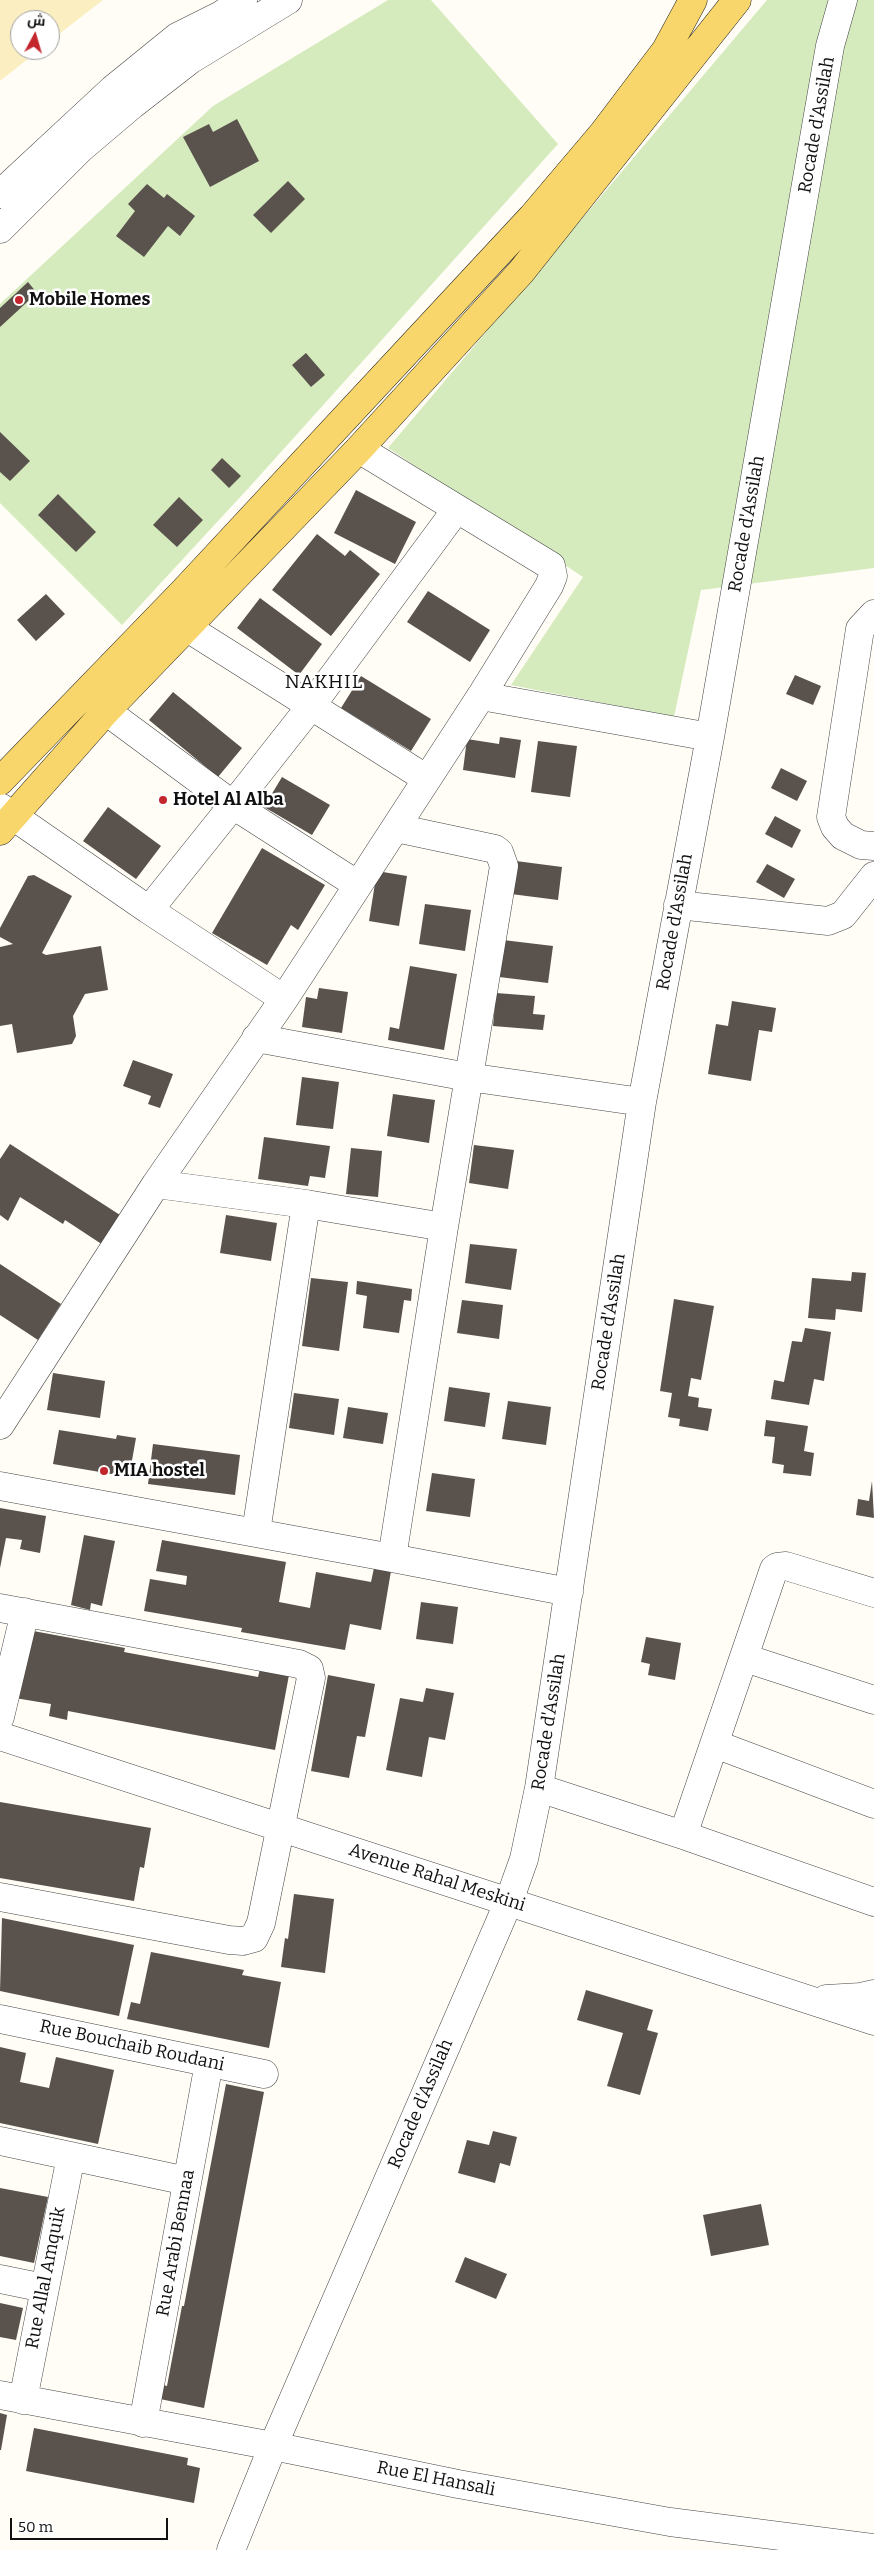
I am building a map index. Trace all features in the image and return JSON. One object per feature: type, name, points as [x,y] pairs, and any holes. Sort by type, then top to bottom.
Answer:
[{"type":"main road","points":[[0,781],[184,591],[532,217],[604,132],[666,50],[693,0]]},
{"type":"main road","points":[[4,818],[359,449],[521,272],[736,0]]},
{"type":"street","points":[[0,194],[113,89],[177,37],[243,0]]},
{"type":"street","points":[[0,229],[80,149],[132,104],[190,60],[288,0]]},
{"type":"street","name":"Rocade d'Assilah","points":[[828,0],[830,46]]},
{"type":"street","name":"Rocade d'Assilah","points":[[231,2550],[273,2446],[509,1901],[524,1859],[539,1788],[642,1102],[710,737],[830,46],[843,0]]},
{"type":"street","points":[[0,1425],[9,1392],[284,999],[481,696],[549,586],[554,572],[548,563],[456,510],[359,449]]},
{"type":"street","points":[[148,910],[311,706],[456,510]]},
{"type":"street","points":[[874,614],[860,629],[831,817],[835,827],[843,836],[861,845],[874,846]]},
{"type":"street","points":[[186,627],[427,779]]},
{"type":"street","points":[[481,696],[710,737]]},
{"type":"street","points":[[106,711],[233,805],[358,884]]},
{"type":"street","points":[[4,818],[284,999]]},
{"type":"street","points":[[392,1558],[468,1076],[504,866],[499,852],[489,847],[396,828]]},
{"type":"street","points":[[678,904],[828,921],[843,915],[874,876]]},
{"type":"street","points":[[256,1038],[468,1076],[642,1102]]},
{"type":"street","points":[[156,1184],[306,1204],[444,1227]]},
{"type":"street","points":[[256,1532],[306,1204]]},
{"type":"street","points":[[0,1486],[256,1532],[569,1592]]},
{"type":"street","points":[[683,1835],[746,1658],[774,1569],[777,1566],[786,1566],[874,1593]]},
{"type":"street","points":[[0,1716],[13,1610],[306,1666],[310,1678],[261,1923],[258,1932],[248,1940],[229,1940],[0,1897]]},
{"type":"street","points":[[746,1658],[874,1700]]},
{"type":"street","name":"Avenue Rahal Meskini","points":[[0,1736],[281,1826],[874,2021]]},
{"type":"street","points":[[715,1744],[874,1804]]},
{"type":"street","points":[[539,1788],[683,1835],[874,1902]]},
{"type":"street","points":[[812,2000],[861,1997],[874,1994]]},
{"type":"street","name":"Rue Bouchaib Roudani","points":[[0,2019],[264,2074]]},
{"type":"street","name":"Rue Arabi Bennaa","points":[[144,2423],[209,2063]]},
{"type":"street","points":[[0,2142],[187,2181]]},
{"type":"street","name":"Rue Allal Amquik","points":[[11,2398],[44,2288],[71,2156]]},
{"type":"street","points":[[0,2279],[44,2288]]},
{"type":"street","name":"Rue El Hansali","points":[[11,2398],[273,2446],[458,2484],[670,2522],[874,2548]]},
{"type":"green space","points":[[388,0],[431,0],[558,144],[254,482],[122,625],[0,503],[0,304],[213,106]]},
{"type":"green space","points":[[767,0],[874,0],[874,568],[701,590],[674,717],[511,685],[583,577],[388,448]]},
{"type":"sand","points":[[0,0],[103,0],[60,33],[60,10],[10,10],[10,60],[26,60],[0,81]]},
{"type":"building","points":[[237,119],[259,161],[210,187],[183,137],[209,124],[213,132]]},
{"type":"building","points":[[288,181],[305,199],[271,233],[253,215]]},
{"type":"building","points":[[147,184],[164,198],[167,194],[195,216],[180,236],[168,226],[144,257],[116,236],[135,211],[128,204]]},
{"type":"building","name":"Mobile Homes","points":[[28,282],[37,293],[0,327],[0,308]]},
{"type":"building","points":[[306,353],[325,375],[311,387],[292,365]]},
{"type":"building","points":[[0,432],[30,461],[10,481],[0,472]]},
{"type":"building","points":[[222,458],[241,476],[229,488],[211,470]]},
{"type":"building","points":[[356,490],[416,522],[395,564],[334,533]]},
{"type":"building","points":[[58,494],[96,532],[76,552],[38,515]]},
{"type":"building","points":[[179,497],[203,520],[177,547],[153,525]]},
{"type":"building","points":[[317,534],[345,556],[350,550],[380,574],[331,636],[272,590]]},
{"type":"building","points":[[428,591],[490,630],[470,662],[407,622]]},
{"type":"building","points":[[46,594],[65,614],[36,641],[17,620]]},
{"type":"building","points":[[260,598],[322,644],[299,675],[237,628]]},
{"type":"building","points":[[795,675],[821,686],[813,705],[786,694]]},
{"type":"building","points":[[361,676],[431,719],[411,751],[341,708]]},
{"type":"building","points":[[173,692],[242,748],[218,777],[149,720]]},
{"type":"building","points":[[500,737],[521,740],[515,778],[463,770],[467,739],[499,744]]},
{"type":"building","points":[[538,741],[577,746],[570,797],[531,792]]},
{"type":"building","points":[[781,768],[807,781],[797,801],[771,788]]},
{"type":"building","points":[[282,777],[330,805],[312,835],[264,807]]},
{"type":"building","points":[[108,807],[161,846],[136,879],[83,841]]},
{"type":"building","points":[[775,816],[801,830],[792,848],[765,834]]},
{"type":"building","points":[[262,848],[325,885],[298,930],[291,925],[267,965],[212,933]]},
{"type":"building","points":[[516,861],[562,867],[558,900],[511,894]]},
{"type":"building","points":[[767,864],[795,879],[784,898],[756,882]]},
{"type":"building","points":[[377,871],[407,876],[399,926],[369,921]]},
{"type":"building","points":[[34,875],[72,896],[42,953],[46,955],[101,946],[108,990],[85,994],[73,1016],[76,1036],[72,1044],[17,1053],[12,1024],[0,1026],[0,947],[13,944],[0,937],[0,928],[28,876]]},
{"type":"building","points":[[425,904],[471,910],[465,951],[419,944]]},
{"type":"building","points":[[503,940],[553,946],[548,983],[491,976]]},
{"type":"building","points":[[410,966],[457,974],[444,1050],[388,1040],[390,1027],[399,1029]]},
{"type":"building","points":[[319,988],[348,992],[342,1033],[302,1027],[306,997],[317,999]]},
{"type":"building","points":[[496,993],[535,996],[533,1014],[545,1015],[543,1030],[493,1026]]},
{"type":"building","points":[[732,1001],[776,1008],[772,1032],[759,1030],[751,1081],[708,1074],[716,1024],[728,1026]]},
{"type":"building","points":[[133,1060],[173,1074],[160,1108],[148,1104],[151,1096],[123,1086]]},
{"type":"building","points":[[302,1077],[339,1082],[333,1129],[296,1125]]},
{"type":"building","points":[[393,1094],[435,1100],[429,1143],[387,1136]]},
{"type":"building","points":[[264,1137],[330,1146],[325,1178],[310,1176],[308,1186],[258,1179]]},
{"type":"building","points":[[10,1144],[120,1215],[103,1245],[65,1220],[63,1224],[20,1197],[8,1221],[0,1215],[0,1159]]},
{"type":"building","points":[[474,1145],[514,1150],[508,1189],[469,1183]]},
{"type":"building","points":[[351,1148],[382,1151],[378,1197],[346,1194]]},
{"type":"building","points":[[226,1215],[277,1223],[271,1261],[220,1253]]},
{"type":"building","points":[[470,1244],[517,1249],[511,1290],[465,1283]]},
{"type":"building","points":[[0,1264],[61,1304],[38,1340],[0,1315]]},
{"type":"building","points":[[852,1272],[866,1273],[862,1312],[836,1309],[835,1320],[808,1318],[812,1278],[851,1281]]},
{"type":"building","points":[[311,1278],[348,1282],[339,1351],[302,1346]]},
{"type":"building","points":[[357,1281],[412,1289],[411,1301],[404,1300],[399,1333],[363,1328],[367,1296],[356,1294]]},
{"type":"building","points":[[674,1299],[714,1306],[701,1380],[691,1378],[688,1396],[699,1398],[698,1407],[712,1409],[708,1431],[679,1426],[680,1419],[668,1417],[672,1393],[660,1391]]},
{"type":"building","points":[[462,1300],[503,1305],[499,1339],[457,1333]]},
{"type":"building","points":[[805,1328],[831,1332],[824,1381],[814,1379],[809,1405],[771,1399],[774,1380],[784,1382],[792,1341],[802,1342]]},
{"type":"building","points":[[53,1373],[105,1381],[100,1418],[47,1410]]},
{"type":"building","points":[[449,1387],[490,1393],[485,1427],[444,1421]]},
{"type":"building","points":[[294,1393],[339,1399],[334,1435],[289,1428]]},
{"type":"building","points":[[508,1401],[551,1407],[546,1445],[502,1439]]},
{"type":"building","points":[[348,1407],[388,1413],[383,1444],[343,1438]]},
{"type":"building","points":[[766,1420],[808,1426],[804,1451],[814,1453],[811,1476],[783,1473],[784,1465],[772,1463],[775,1437],[764,1436]]},
{"type":"building","points":[[59,1430],[116,1439],[117,1435],[136,1438],[129,1477],[53,1464]]},
{"type":"building","points":[[153,1444],[240,1455],[235,1495],[148,1484]]},
{"type":"building","points":[[432,1473],[475,1479],[470,1517],[426,1511]]},
{"type":"building","points":[[872,1481],[874,1518],[856,1515],[858,1499],[869,1501]]},
{"type":"building","points":[[0,1508],[46,1516],[40,1553],[20,1549],[22,1540],[6,1538],[0,1568]]},
{"type":"building","points":[[84,1535],[115,1541],[102,1606],[91,1603],[90,1610],[71,1605]]},
{"type":"building","points":[[162,1540],[286,1562],[279,1602],[310,1608],[316,1572],[371,1582],[374,1568],[391,1571],[381,1630],[350,1624],[345,1650],[241,1632],[242,1628],[144,1611],[150,1579],[186,1585],[187,1576],[156,1571]]},
{"type":"building","points":[[421,1602],[458,1607],[453,1644],[416,1639]]},
{"type":"building","points":[[28,1630],[125,1648],[124,1652],[258,1677],[260,1669],[289,1675],[275,1750],[68,1711],[67,1720],[49,1716],[51,1704],[15,1698]]},
{"type":"building","points":[[646,1637],[681,1643],[675,1680],[648,1675],[650,1664],[641,1662]]},
{"type":"building","points":[[328,1675],[375,1684],[365,1737],[357,1736],[349,1778],[311,1771]]},
{"type":"building","points":[[426,1688],[454,1693],[445,1740],[429,1737],[422,1777],[386,1770],[400,1698],[423,1702]]},
{"type":"building","points":[[0,1802],[151,1828],[144,1868],[140,1867],[134,1901],[0,1878]]},
{"type":"building","points":[[294,1894],[334,1899],[325,1973],[281,1967],[285,1938],[288,1939]]},
{"type":"building","points":[[2,1918],[134,1945],[119,2016],[0,1991]]},
{"type":"building","points":[[151,1952],[244,1970],[242,1975],[281,1982],[269,2048],[127,2019],[131,2002],[140,2004]]},
{"type":"building","points":[[586,1990],[653,2010],[647,2030],[658,2033],[640,2095],[607,2086],[623,2033],[577,2020]]},
{"type":"building","points":[[0,2047],[26,2053],[20,2082],[49,2088],[56,2057],[114,2070],[98,2144],[0,2123]]},
{"type":"building","points":[[226,2084],[264,2092],[204,2408],[160,2399],[163,2385],[167,2386],[182,2306],[184,2306]]},
{"type":"building","points":[[493,2131],[517,2137],[510,2166],[500,2163],[495,2183],[458,2173],[467,2140],[489,2145]]},
{"type":"building","points":[[0,2188],[48,2197],[34,2263],[0,2256]]},
{"type":"building","points":[[761,2204],[769,2245],[711,2256],[703,2215]]},
{"type":"building","points":[[465,2257],[507,2274],[496,2299],[455,2282]]},
{"type":"building","points":[[0,2303],[23,2308],[16,2340],[0,2337]]},
{"type":"building","points":[[0,2413],[7,2415],[1,2450],[0,2450]]},
{"type":"building","points":[[34,2428],[188,2458],[187,2465],[200,2468],[194,2503],[26,2471]]},
{"type":"place","name":"Mobile Homes","points":[[19,300]]},
{"type":"place","name":"Hotel Al Alba","points":[[163,800]]},
{"type":"place","name":"MIA hostel","points":[[104,1471]]},
{"type":"district","name":"NAKHIL","points":[[324,683]]}]
